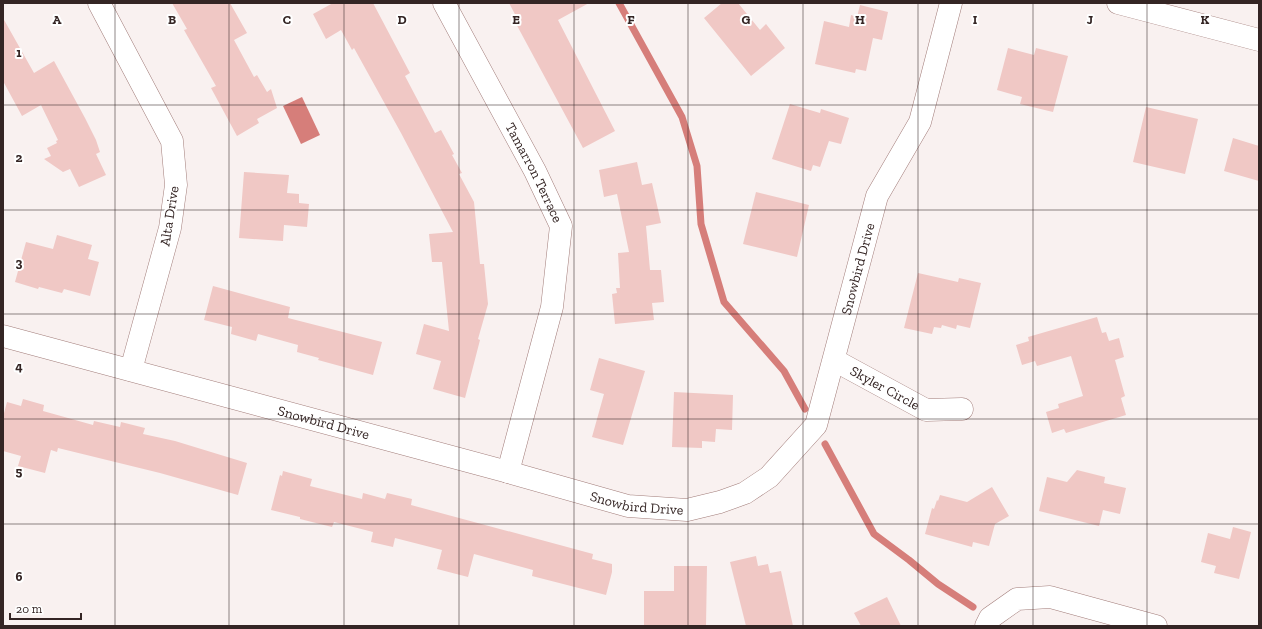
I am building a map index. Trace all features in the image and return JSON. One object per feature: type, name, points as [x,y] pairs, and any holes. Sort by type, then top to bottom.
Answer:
[{"type":"street","name":"Alta Drive","points":[[99,3],[172,141],[176,185],[170,228],[131,370]]},
{"type":"street","name":"Tamarron Terrace","points":[[444,3],[535,171],[561,226],[552,307],[508,472]]},
{"type":"street","name":"Snowbird Drive","points":[[3,336],[508,472],[628,506],[687,510],[726,500],[745,493],[769,477],[816,425],[877,196],[920,122],[951,3]]},
{"type":"street","points":[[1118,3],[1259,40]]},
{"type":"street","name":"Skyler Circle","points":[[834,360],[926,410],[962,409]]},
{"type":"street","points":[[986,626],[990,618],[1017,599],[1050,597],[1156,626]]},
{"type":"shaded area","points":[[302,97],[320,135],[301,144],[283,106]]},
{"type":"building","points":[[172,3],[230,3],[247,33],[234,40],[254,77],[257,75],[267,92],[271,89],[277,108],[257,119],[259,123],[237,136],[211,88],[216,86],[184,30],[187,29]]},
{"type":"building","points":[[333,3],[373,3],[410,73],[405,76],[435,133],[441,130],[462,173],[459,174],[474,202],[480,264],[484,264],[488,304],[478,339],[480,340],[465,398],[433,389],[441,361],[416,354],[424,324],[449,331],[442,262],[432,262],[429,234],[453,232],[354,48],[352,50],[341,30],[326,39],[313,14]]},
{"type":"building","points":[[509,3],[589,3],[558,20],[615,131],[583,148],[514,20],[517,18]]},
{"type":"building","points":[[722,3],[738,3],[760,30],[766,24],[785,48],[751,76],[704,18]]},
{"type":"building","points":[[860,5],[888,12],[882,40],[873,38],[866,71],[856,69],[855,73],[815,64],[824,21],[849,27],[851,15],[857,17]]},
{"type":"building","points":[[3,18],[34,73],[54,61],[96,140],[100,152],[96,154],[106,175],[79,187],[70,169],[63,172],[44,159],[51,156],[47,148],[57,143],[56,141],[58,140],[41,105],[22,116],[3,81]]},
{"type":"building","points":[[1008,48],[1034,55],[1036,48],[1068,56],[1053,112],[1020,104],[1022,97],[997,90]]},
{"type":"building","points":[[790,104],[820,113],[821,109],[849,118],[841,144],[829,141],[820,167],[813,165],[811,171],[772,159]]},
{"type":"building","points":[[1146,107],[1198,119],[1185,174],[1133,162]]},
{"type":"building","points":[[1233,138],[1259,146],[1259,181],[1224,171]]},
{"type":"building","points":[[637,162],[642,185],[652,183],[661,223],[646,226],[650,270],[661,270],[664,302],[652,303],[654,320],[615,324],[612,294],[617,293],[616,288],[620,288],[618,253],[629,252],[617,194],[604,197],[599,170]]},
{"type":"building","points":[[244,172],[289,175],[287,193],[299,194],[299,203],[309,204],[307,227],[284,225],[283,241],[239,238]]},
{"type":"building","points":[[756,192],[809,205],[797,257],[743,244]]},
{"type":"building","points":[[57,235],[92,245],[88,259],[99,262],[90,296],[64,289],[62,293],[39,287],[38,289],[15,282],[26,242],[53,249]]},
{"type":"building","points":[[918,273],[958,282],[959,278],[981,283],[970,328],[957,325],[956,329],[942,325],[941,328],[934,327],[932,334],[904,328]]},
{"type":"building","points":[[213,286],[290,307],[288,318],[382,342],[373,375],[318,360],[319,358],[297,352],[298,345],[258,334],[256,341],[231,334],[232,327],[204,320]]},
{"type":"building","points":[[1097,317],[1102,333],[1106,332],[1109,341],[1119,338],[1124,357],[1115,360],[1125,396],[1121,398],[1126,415],[1066,433],[1064,429],[1052,433],[1046,412],[1059,408],[1058,404],[1083,396],[1071,356],[1037,366],[1035,361],[1022,365],[1016,345],[1029,341],[1028,337]]},
{"type":"building","points":[[599,358],[645,371],[623,445],[592,437],[604,394],[590,390]]},
{"type":"building","points":[[674,392],[733,395],[732,430],[716,429],[715,442],[702,441],[702,448],[672,447]]},
{"type":"building","points":[[23,399],[44,405],[43,411],[93,425],[94,421],[120,427],[121,422],[145,428],[143,434],[175,441],[247,463],[238,495],[160,473],[58,448],[57,452],[51,450],[45,473],[18,466],[21,456],[3,451],[3,417],[7,402],[21,406]]},
{"type":"building","points":[[1077,470],[1105,477],[1104,483],[1126,488],[1120,514],[1103,510],[1099,526],[1039,511],[1047,477],[1067,482]]},
{"type":"building","points":[[283,471],[312,479],[310,486],[362,499],[363,493],[385,499],[387,493],[412,499],[411,505],[593,554],[592,559],[612,564],[612,572],[606,595],[532,576],[533,570],[474,554],[468,577],[437,569],[442,550],[395,538],[393,547],[371,542],[373,532],[334,522],[332,527],[271,510],[280,475],[282,476]]},
{"type":"building","points":[[992,487],[1009,516],[995,524],[989,546],[973,542],[972,547],[925,534],[932,508],[934,509],[940,495],[967,502]]},
{"type":"building","points":[[1233,527],[1251,532],[1239,579],[1214,573],[1216,566],[1201,562],[1208,533],[1230,539]]},
{"type":"building","points":[[756,556],[758,566],[768,564],[770,573],[781,571],[793,626],[746,626],[730,562]]},
{"type":"building","points":[[674,566],[707,566],[706,626],[644,626],[644,591],[674,591]]},
{"type":"building","points":[[887,597],[901,626],[861,626],[854,613]]},
{"type":"waterway","points":[[619,3],[682,117],[697,166],[701,224],[724,302],[784,371],[805,409]]},
{"type":"waterway","points":[[825,444],[874,534],[938,584],[973,607]]}]
